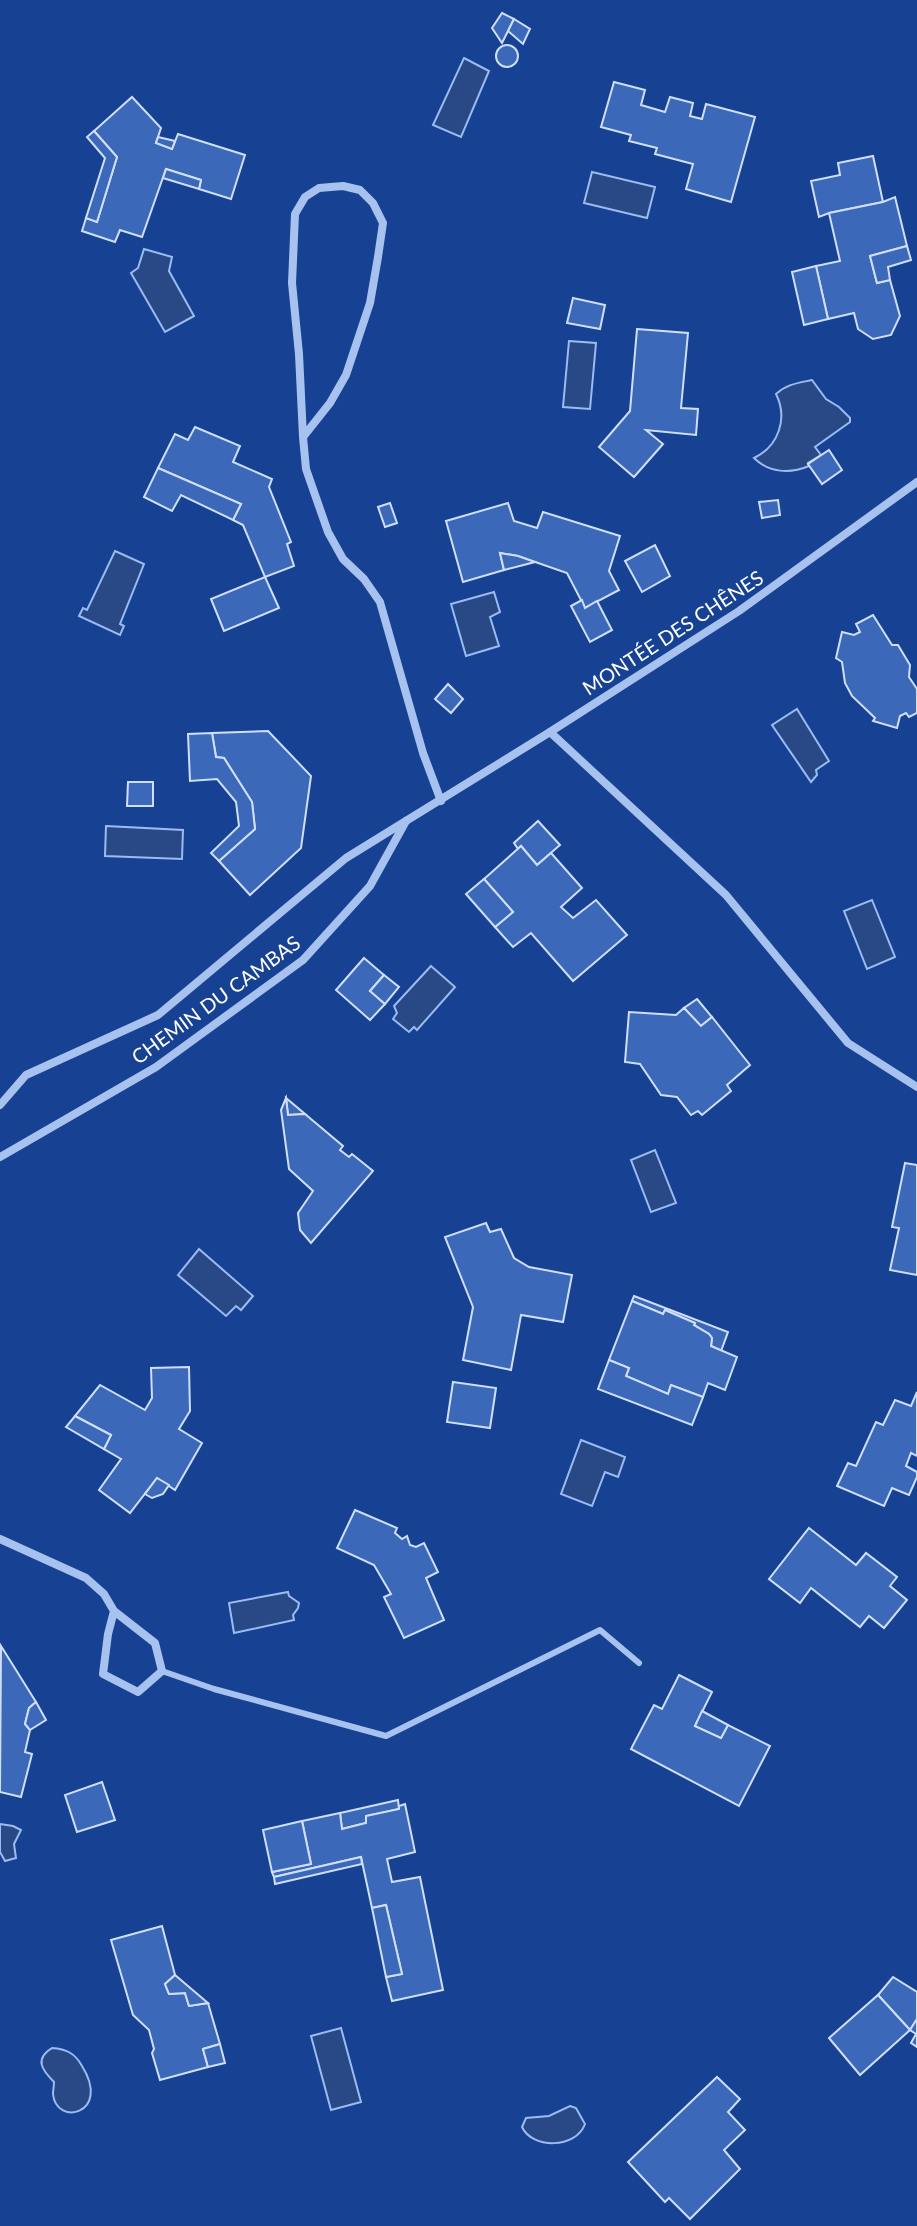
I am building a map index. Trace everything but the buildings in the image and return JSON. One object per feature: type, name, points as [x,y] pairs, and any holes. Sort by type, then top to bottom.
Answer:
[{"type":"street","points":[[303,437],[330,403],[346,375],[370,303],[378,257],[383,223],[373,203],[360,190],[343,186],[319,188],[305,197],[295,214],[292,283],[299,354],[303,437],[306,469],[328,532],[343,559],[364,579],[380,602],[423,753],[441,801]]},
{"type":"street","name":"MONTÉE DES CHÊNES","points":[[441,801],[739,611],[917,482]]},
{"type":"street","points":[[550,732],[726,895],[848,1043],[917,1087]]},
{"type":"street","name":"CHEMIN DU CAMBAS","points":[[0,1105],[26,1075],[158,1015],[346,858],[441,801]]},
{"type":"street","name":"CHEMIN DU CAMBAS","points":[[0,1157],[156,1067],[303,960],[370,886],[406,820]]},
{"type":"street","points":[[0,1539],[86,1578],[104,1594],[114,1611],[155,1643],[162,1671],[138,1692],[103,1674],[114,1611]]},
{"type":"lane","points":[[162,1671],[214,1689],[386,1736],[600,1630],[639,1663]]},
{"type":"water","points":[[464,58],[489,71],[461,137],[433,125]]},
{"type":"water","points":[[592,172],[655,187],[647,218],[584,203]]},
{"type":"water","points":[[144,249],[172,257],[169,271],[194,316],[165,332],[131,273],[138,268]]},
{"type":"water","points":[[569,341],[596,343],[590,409],[563,407]]},
{"type":"water","points":[[812,380],[826,399],[850,418],[850,422],[815,447],[821,455],[808,463],[809,466],[787,471],[766,467],[754,458],[770,446],[779,430],[781,412],[776,394],[789,386]]},
{"type":"water","points":[[115,551],[144,564],[120,624],[124,626],[120,635],[79,616],[83,608],[87,610]]},
{"type":"water","points":[[494,592],[500,612],[490,617],[499,646],[466,656],[451,604]]},
{"type":"water","points":[[797,709],[829,761],[816,770],[817,775],[811,782],[772,725]]},
{"type":"water","points":[[106,826],[183,830],[182,859],[105,856]]},
{"type":"water","points":[[872,900],[895,957],[867,969],[844,911]]},
{"type":"water","points":[[431,966],[455,987],[417,1030],[414,1027],[409,1032],[393,1019],[397,1013],[394,1006]]},
{"type":"water","points":[[655,1150],[676,1203],[651,1212],[631,1160]]},
{"type":"water","points":[[199,1249],[253,1296],[241,1310],[236,1306],[226,1316],[178,1275]]},
{"type":"water","points":[[581,1440],[625,1457],[618,1477],[605,1472],[592,1506],[561,1494]]},
{"type":"water","points":[[288,1592],[299,1603],[294,1620],[234,1633],[229,1603]]},
{"type":"water","points":[[0,1824],[21,1830],[14,1844],[16,1858],[5,1861],[0,1852]]},
{"type":"water","points":[[341,2028],[361,2102],[331,2110],[311,2036]]},
{"type":"water","points":[[52,2048],[73,2055],[82,2066],[91,2095],[87,2105],[80,2110],[63,2110],[56,2104],[54,2082],[42,2065],[43,2056]]},
{"type":"water","points":[[570,2106],[576,2108],[585,2124],[573,2138],[564,2142],[535,2139],[522,2127],[526,2118],[549,2116]]}]
